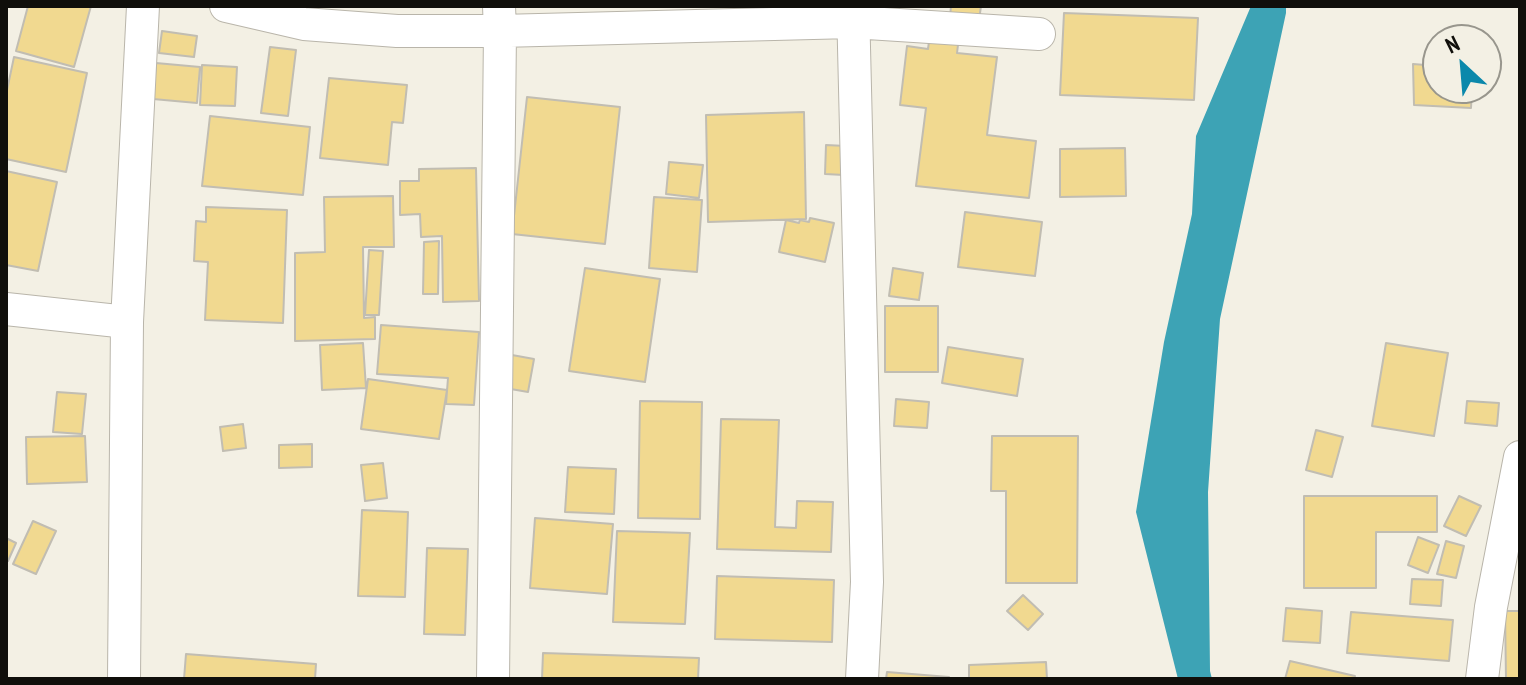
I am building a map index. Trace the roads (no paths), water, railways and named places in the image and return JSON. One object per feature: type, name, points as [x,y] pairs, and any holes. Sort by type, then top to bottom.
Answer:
[{"type":"street","points":[[124,679],[127,322],[143,6]]},
{"type":"street","points":[[226,6],[304,24],[397,31],[499,18],[853,14],[1039,34]]},
{"type":"street","points":[[853,14],[867,582],[862,679]]},
{"type":"street","points":[[493,679],[499,18]]},
{"type":"street","points":[[6,309],[127,322]]},
{"type":"street","points":[[1482,679],[1491,607],[1520,457]]},
{"type":"water","points":[[1251,6],[1286,6],[1286,13],[1220,319],[1208,492],[1212,679],[1178,679],[1136,512],[1164,342],[1192,214],[1196,136]]}]
